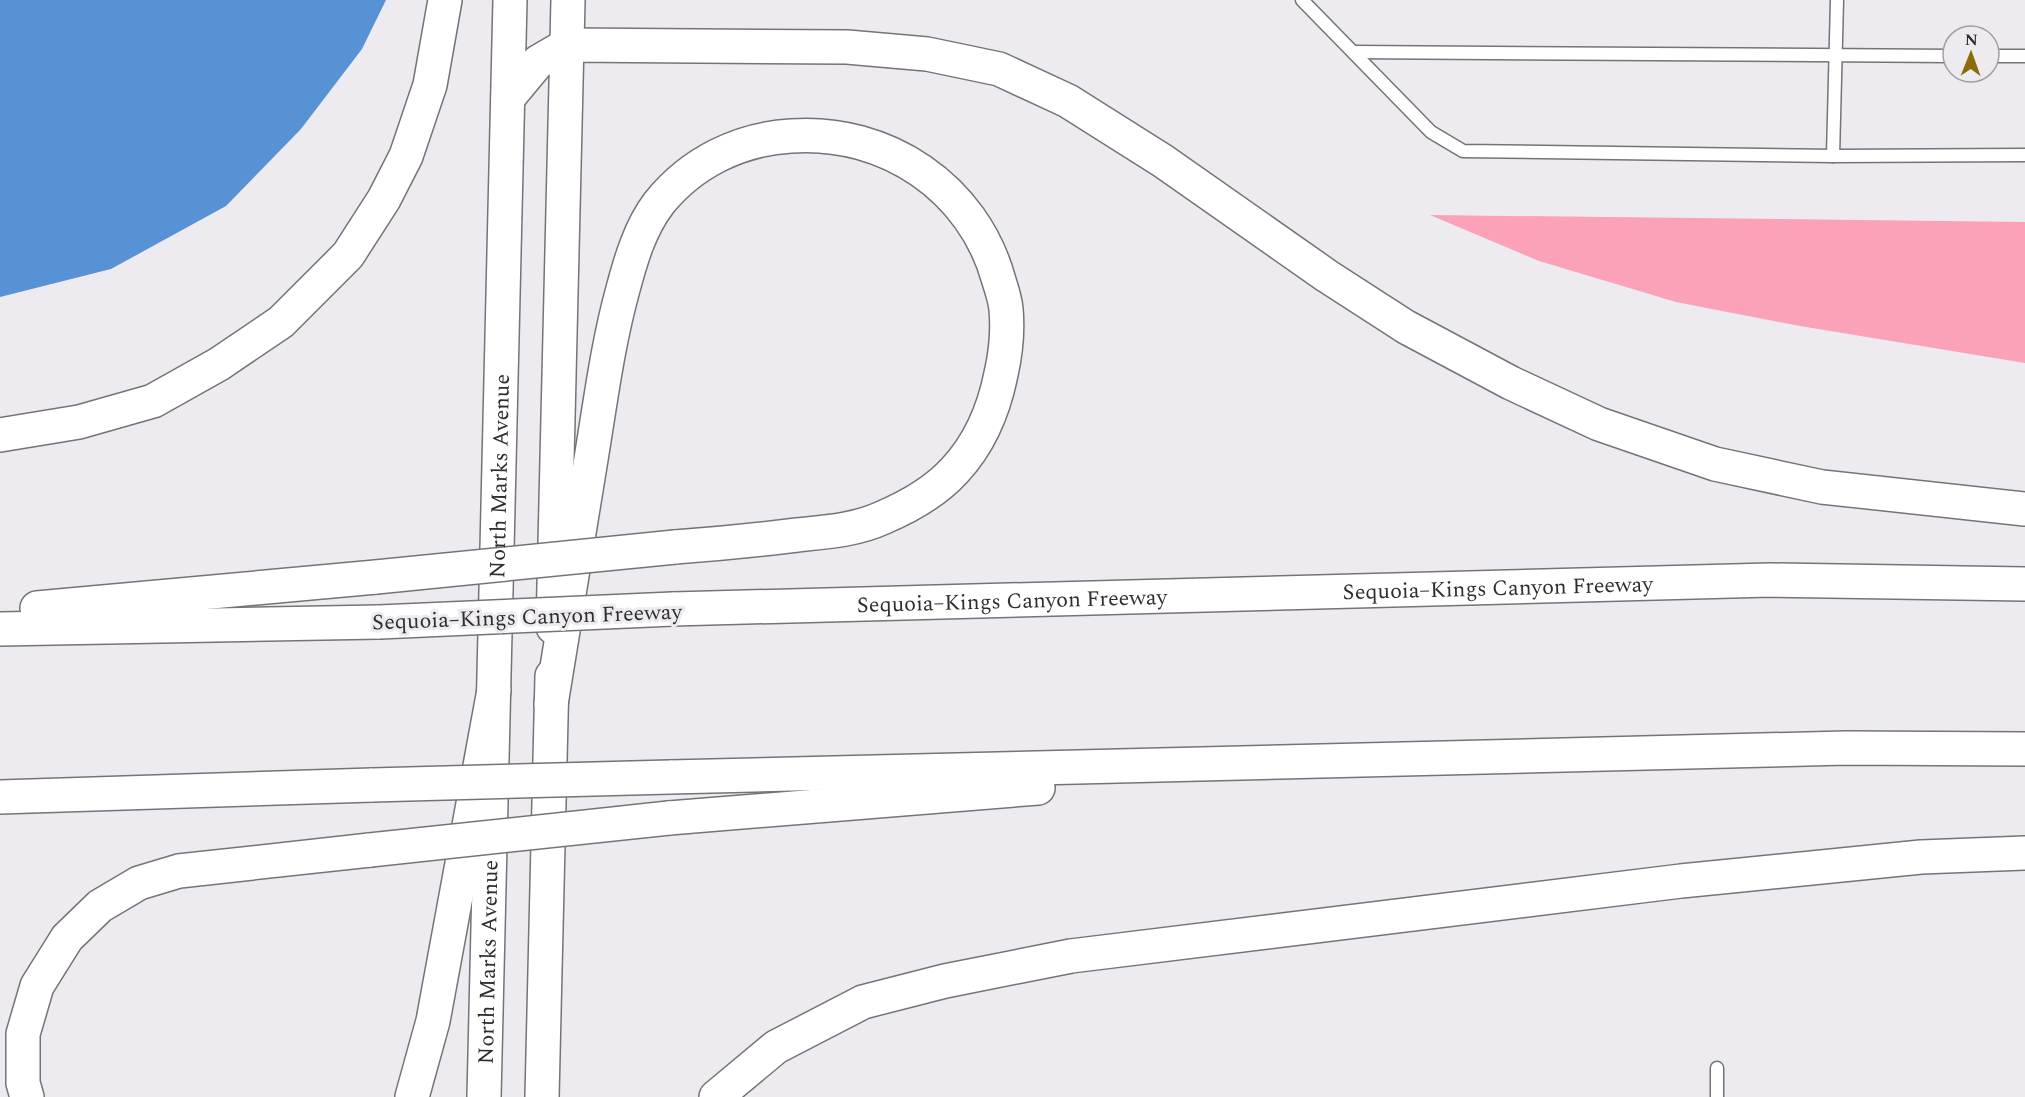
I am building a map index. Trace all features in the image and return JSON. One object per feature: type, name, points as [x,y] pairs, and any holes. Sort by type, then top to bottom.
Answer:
[{"type":"main road","points":[[0,435],[79,422],[153,401],[219,364],[281,322],[348,255],[384,199],[406,156],[430,85],[445,0]]},
{"type":"main road","name":"North Marks Avenue","points":[[484,1097],[510,0]]},
{"type":"main road","points":[[542,1097],[568,0]]},
{"type":"main road","points":[[508,98],[538,62],[567,45],[847,48],[927,54],[999,69],[1068,100],[1154,155],[1327,276],[1406,327],[1511,383],[1599,424],[1715,464],[1822,487],[2025,508]]},
{"type":"main road","points":[[0,612],[376,577],[675,548],[843,530],[881,519],[925,495],[954,471],[981,436],[998,390],[1007,346],[1006,306],[994,262],[979,229],[950,193],[926,173],[899,157],[861,142],[818,134],[769,137],[724,150],[684,178],[658,204],[635,247],[611,335],[551,704]]},
{"type":"main road","name":"Sequoia–Kings Canyon Freeway","points":[[0,629],[379,622],[673,609],[1770,580],[2025,584]]},
{"type":"main road","points":[[412,1097],[433,1021],[494,690]]},
{"type":"main road","points":[[0,797],[1420,758],[1846,748],[2025,749]]},
{"type":"main road","points":[[27,1097],[23,1083],[23,1034],[36,986],[67,938],[100,906],[139,884],[179,871],[669,818],[1420,758]]},
{"type":"main road","points":[[716,1097],[776,1047],[863,1002],[945,981],[1071,956],[1682,881],[1921,857],[2025,853]]},
{"type":"lane","points":[[1302,0],[1431,132],[1463,151],[1833,156],[2025,155]]},
{"type":"lane","points":[[1833,156],[1837,0]]},
{"type":"lane","points":[[1353,52],[1941,56]]},
{"type":"lane","points":[[2001,56],[2025,56]]},
{"type":"lane","points":[[1717,1068],[1717,1097]]},
{"type":"shaded area","points":[[1430,215],[2025,222],[2025,363],[1800,326],[1676,302],[1539,261]]},
{"type":"water","points":[[0,0],[386,0],[362,49],[301,129],[226,206],[111,269],[0,297]]}]
